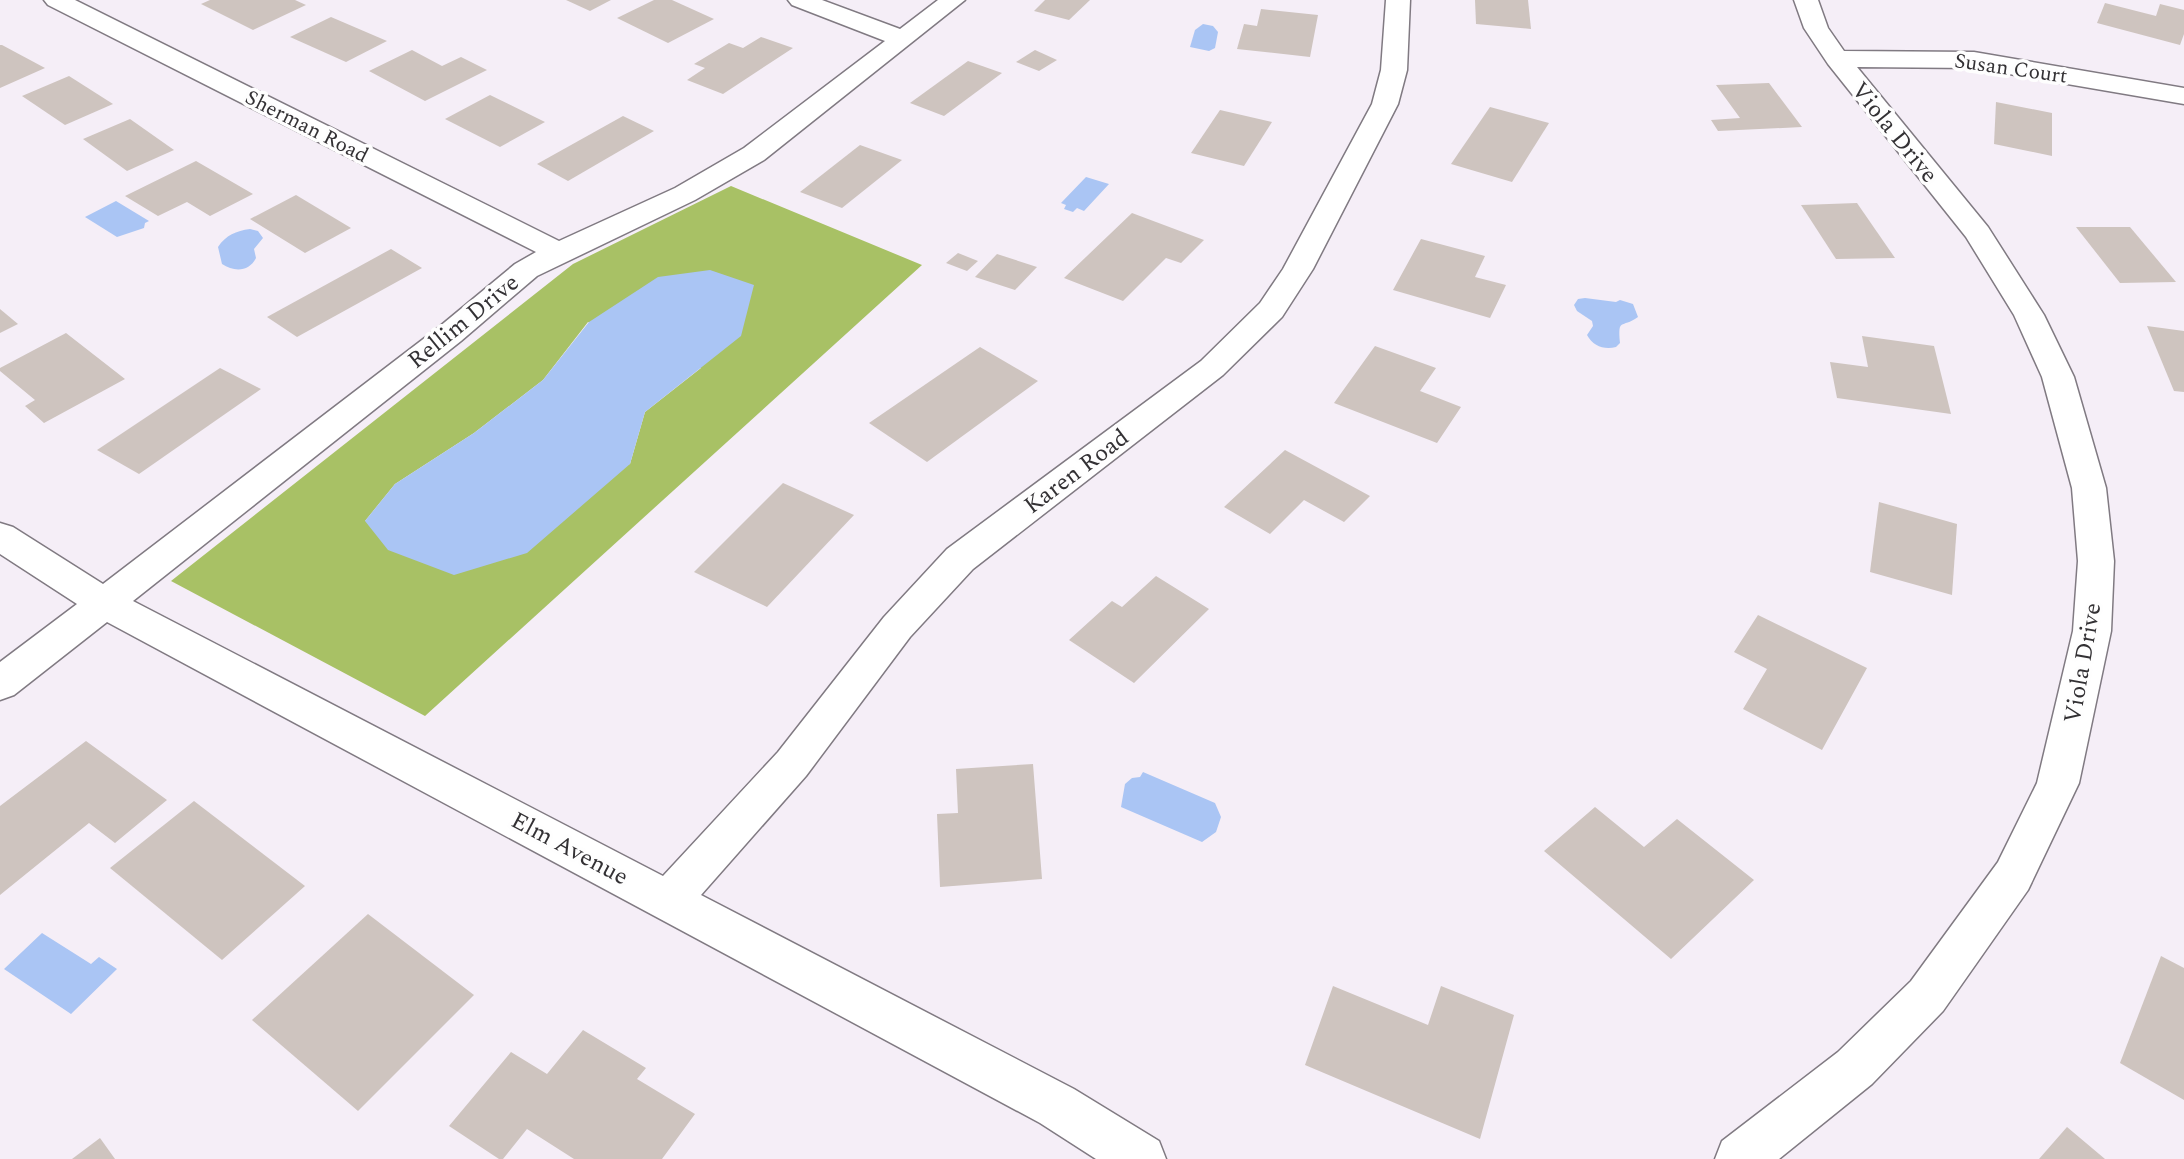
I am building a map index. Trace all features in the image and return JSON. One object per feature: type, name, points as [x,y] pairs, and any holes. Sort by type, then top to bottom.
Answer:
[{"type":"street","name":"Sherman Road","points":[[55,0],[559,252]]},
{"type":"street","points":[[800,0],[901,38]]},
{"type":"street","name":"Rellim Drive","points":[[0,684],[450,334],[526,270],[685,194],[754,154],[953,0]]},
{"type":"street","name":"Karen Road","points":[[669,900],[792,764],[897,627],[960,559],[1212,368],[1271,310],[1298,269],[1385,104],[1394,70],[1398,0]]},
{"type":"street","name":"Viola Drive","points":[[1740,1159],[1855,1068],[1927,996],[2013,876],[2058,783],[2092,631],[2096,561],[2089,488],[2058,377],[2029,315],[1978,233],[1837,59],[1816,27],[1806,0]]},
{"type":"street","name":"Susan Court","points":[[1837,59],[1974,60],[2184,96]]},
{"type":"street","name":"Elm Avenue","points":[[0,536],[104,603],[1057,1106],[1141,1159]]},
{"type":"green space","points":[[731,186],[922,265],[425,716],[171,581],[573,264]],"holes":[[[588,322],[701,368],[645,412],[630,464],[365,521],[395,484],[474,433],[543,380]]]},
{"type":"water","points":[[1203,24],[1213,26],[1218,32],[1215,48],[1209,51],[1190,47],[1195,30]]},
{"type":"water","points":[[1086,177],[1109,184],[1084,211],[1077,208],[1073,212],[1064,209],[1066,205],[1061,203]]},
{"type":"water","points":[[116,201],[149,221],[144,228],[117,237],[85,217]]},
{"type":"water","points":[[250,229],[258,231],[263,238],[254,249],[256,258],[253,263],[241,269],[222,264],[218,247],[224,239]]},
{"type":"water","points":[[710,270],[754,285],[741,336],[645,412],[630,464],[527,553],[454,575],[388,550],[365,521],[395,484],[474,433],[543,380],[589,322],[658,277]]},
{"type":"water","points":[[1578,299],[1616,302],[1620,300],[1633,304],[1638,317],[1620,327],[1620,343],[1616,347],[1599,346],[1587,335],[1593,326],[1592,321],[1577,311],[1574,305]]},
{"type":"water","points":[[1143,772],[1215,803],[1221,817],[1216,832],[1202,842],[1121,807],[1125,784],[1132,778],[1140,777]]},
{"type":"water","points":[[42,933],[91,964],[99,957],[117,969],[71,1014],[4,969]]},
{"type":"building","points":[[210,0],[295,0],[306,5],[253,30],[201,4]]},
{"type":"building","points":[[566,0],[611,0],[590,11]]},
{"type":"building","points":[[654,0],[672,0],[714,19],[668,43],[617,18]]},
{"type":"building","points":[[1045,0],[1090,0],[1069,20],[1034,11]]},
{"type":"building","points":[[1475,0],[1528,0],[1531,29],[1476,24]]},
{"type":"building","points":[[2105,3],[2156,16],[2160,4],[2184,10],[2184,34],[2180,45],[2097,23]]},
{"type":"building","points":[[1261,9],[1318,15],[1310,57],[1237,49],[1244,24],[1257,26]]},
{"type":"building","points":[[331,17],[387,41],[346,62],[290,37]]},
{"type":"building","points":[[761,37],[793,48],[723,94],[687,80],[705,68],[694,64],[729,43],[743,48]]},
{"type":"building","points":[[2,45],[45,68],[0,88]]},
{"type":"building","points":[[412,50],[442,66],[461,57],[487,70],[425,101],[369,71]]},
{"type":"building","points":[[1035,50],[1057,60],[1039,71],[1016,62]]},
{"type":"building","points":[[968,61],[1002,73],[944,116],[910,103]]},
{"type":"building","points":[[69,76],[113,104],[65,125],[22,96]]},
{"type":"building","points":[[1769,83],[1802,127],[1718,131],[1711,120],[1740,118],[1716,85]]},
{"type":"building","points":[[490,95],[545,122],[500,147],[445,119]]},
{"type":"building","points":[[1996,102],[2052,113],[2052,156],[1994,144]]},
{"type":"building","points":[[1490,107],[1549,123],[1512,182],[1451,164]]},
{"type":"building","points":[[1220,110],[1272,122],[1244,166],[1191,153]]},
{"type":"building","points":[[623,116],[654,131],[568,181],[537,164]]},
{"type":"building","points":[[130,119],[174,150],[127,171],[83,139]]},
{"type":"building","points":[[860,145],[902,160],[842,208],[800,192]]},
{"type":"building","points":[[196,161],[253,194],[210,216],[187,202],[158,216],[125,196]]},
{"type":"building","points":[[296,195],[351,228],[305,253],[250,219]]},
{"type":"building","points":[[1857,203],[1895,258],[1836,259],[1801,205]]},
{"type":"building","points":[[1132,213],[1204,240],[1181,263],[1166,258],[1123,301],[1064,278]]},
{"type":"building","points":[[2076,227],[2130,227],[2176,282],[2120,283]]},
{"type":"building","points":[[1421,239],[1485,256],[1475,277],[1506,285],[1490,318],[1393,290]]},
{"type":"building","points":[[391,249],[422,268],[297,337],[267,317]]},
{"type":"building","points":[[958,253],[978,261],[967,271],[946,263]]},
{"type":"building","points":[[997,254],[1037,267],[1015,290],[975,277]]},
{"type":"building","points":[[0,309],[18,324],[0,333]]},
{"type":"building","points":[[2147,326],[2184,331],[2184,392],[2174,391]]},
{"type":"building","points":[[66,333],[125,379],[44,423],[25,406],[35,400],[0,371],[0,368]]},
{"type":"building","points":[[1862,336],[1934,346],[1951,414],[1837,398],[1830,362],[1868,367]]},
{"type":"building","points":[[1375,346],[1436,368],[1420,391],[1461,407],[1437,443],[1334,403]]},
{"type":"building","points":[[980,347],[1038,381],[927,462],[869,423]]},
{"type":"building","points":[[220,368],[261,389],[139,474],[97,450]]},
{"type":"building","points":[[1285,450],[1370,496],[1344,522],[1304,500],[1270,534],[1224,507]]},
{"type":"building","points":[[783,483],[854,515],[767,607],[694,572]]},
{"type":"building","points":[[1879,502],[1957,524],[1952,595],[1870,572]]},
{"type":"building","points":[[1156,576],[1209,609],[1134,683],[1069,640],[1112,601],[1122,607]]},
{"type":"building","points":[[1758,615],[1867,668],[1822,750],[1743,709],[1767,669],[1734,652]]},
{"type":"building","points":[[86,741],[167,800],[115,843],[89,823],[0,895],[0,806]]},
{"type":"building","points":[[1033,764],[1042,879],[940,887],[937,814],[958,813],[956,769]]},
{"type":"building","points":[[194,801],[305,886],[222,960],[110,868]]},
{"type":"building","points":[[1595,807],[1644,847],[1677,819],[1754,880],[1671,959],[1544,851]]},
{"type":"building","points":[[368,914],[474,995],[358,1111],[252,1020]]},
{"type":"building","points":[[2161,956],[2184,968],[2184,1100],[2120,1063]]},
{"type":"building","points":[[1333,986],[1428,1025],[1441,986],[1514,1015],[1480,1139],[1305,1065]]},
{"type":"building","points":[[583,1030],[646,1068],[637,1079],[695,1114],[662,1159],[574,1159],[527,1129],[503,1159],[499,1159],[449,1126],[511,1052],[547,1074]]},
{"type":"building","points":[[2067,1127],[2105,1159],[2039,1159]]},
{"type":"building","points":[[100,1138],[115,1159],[72,1159]]}]
